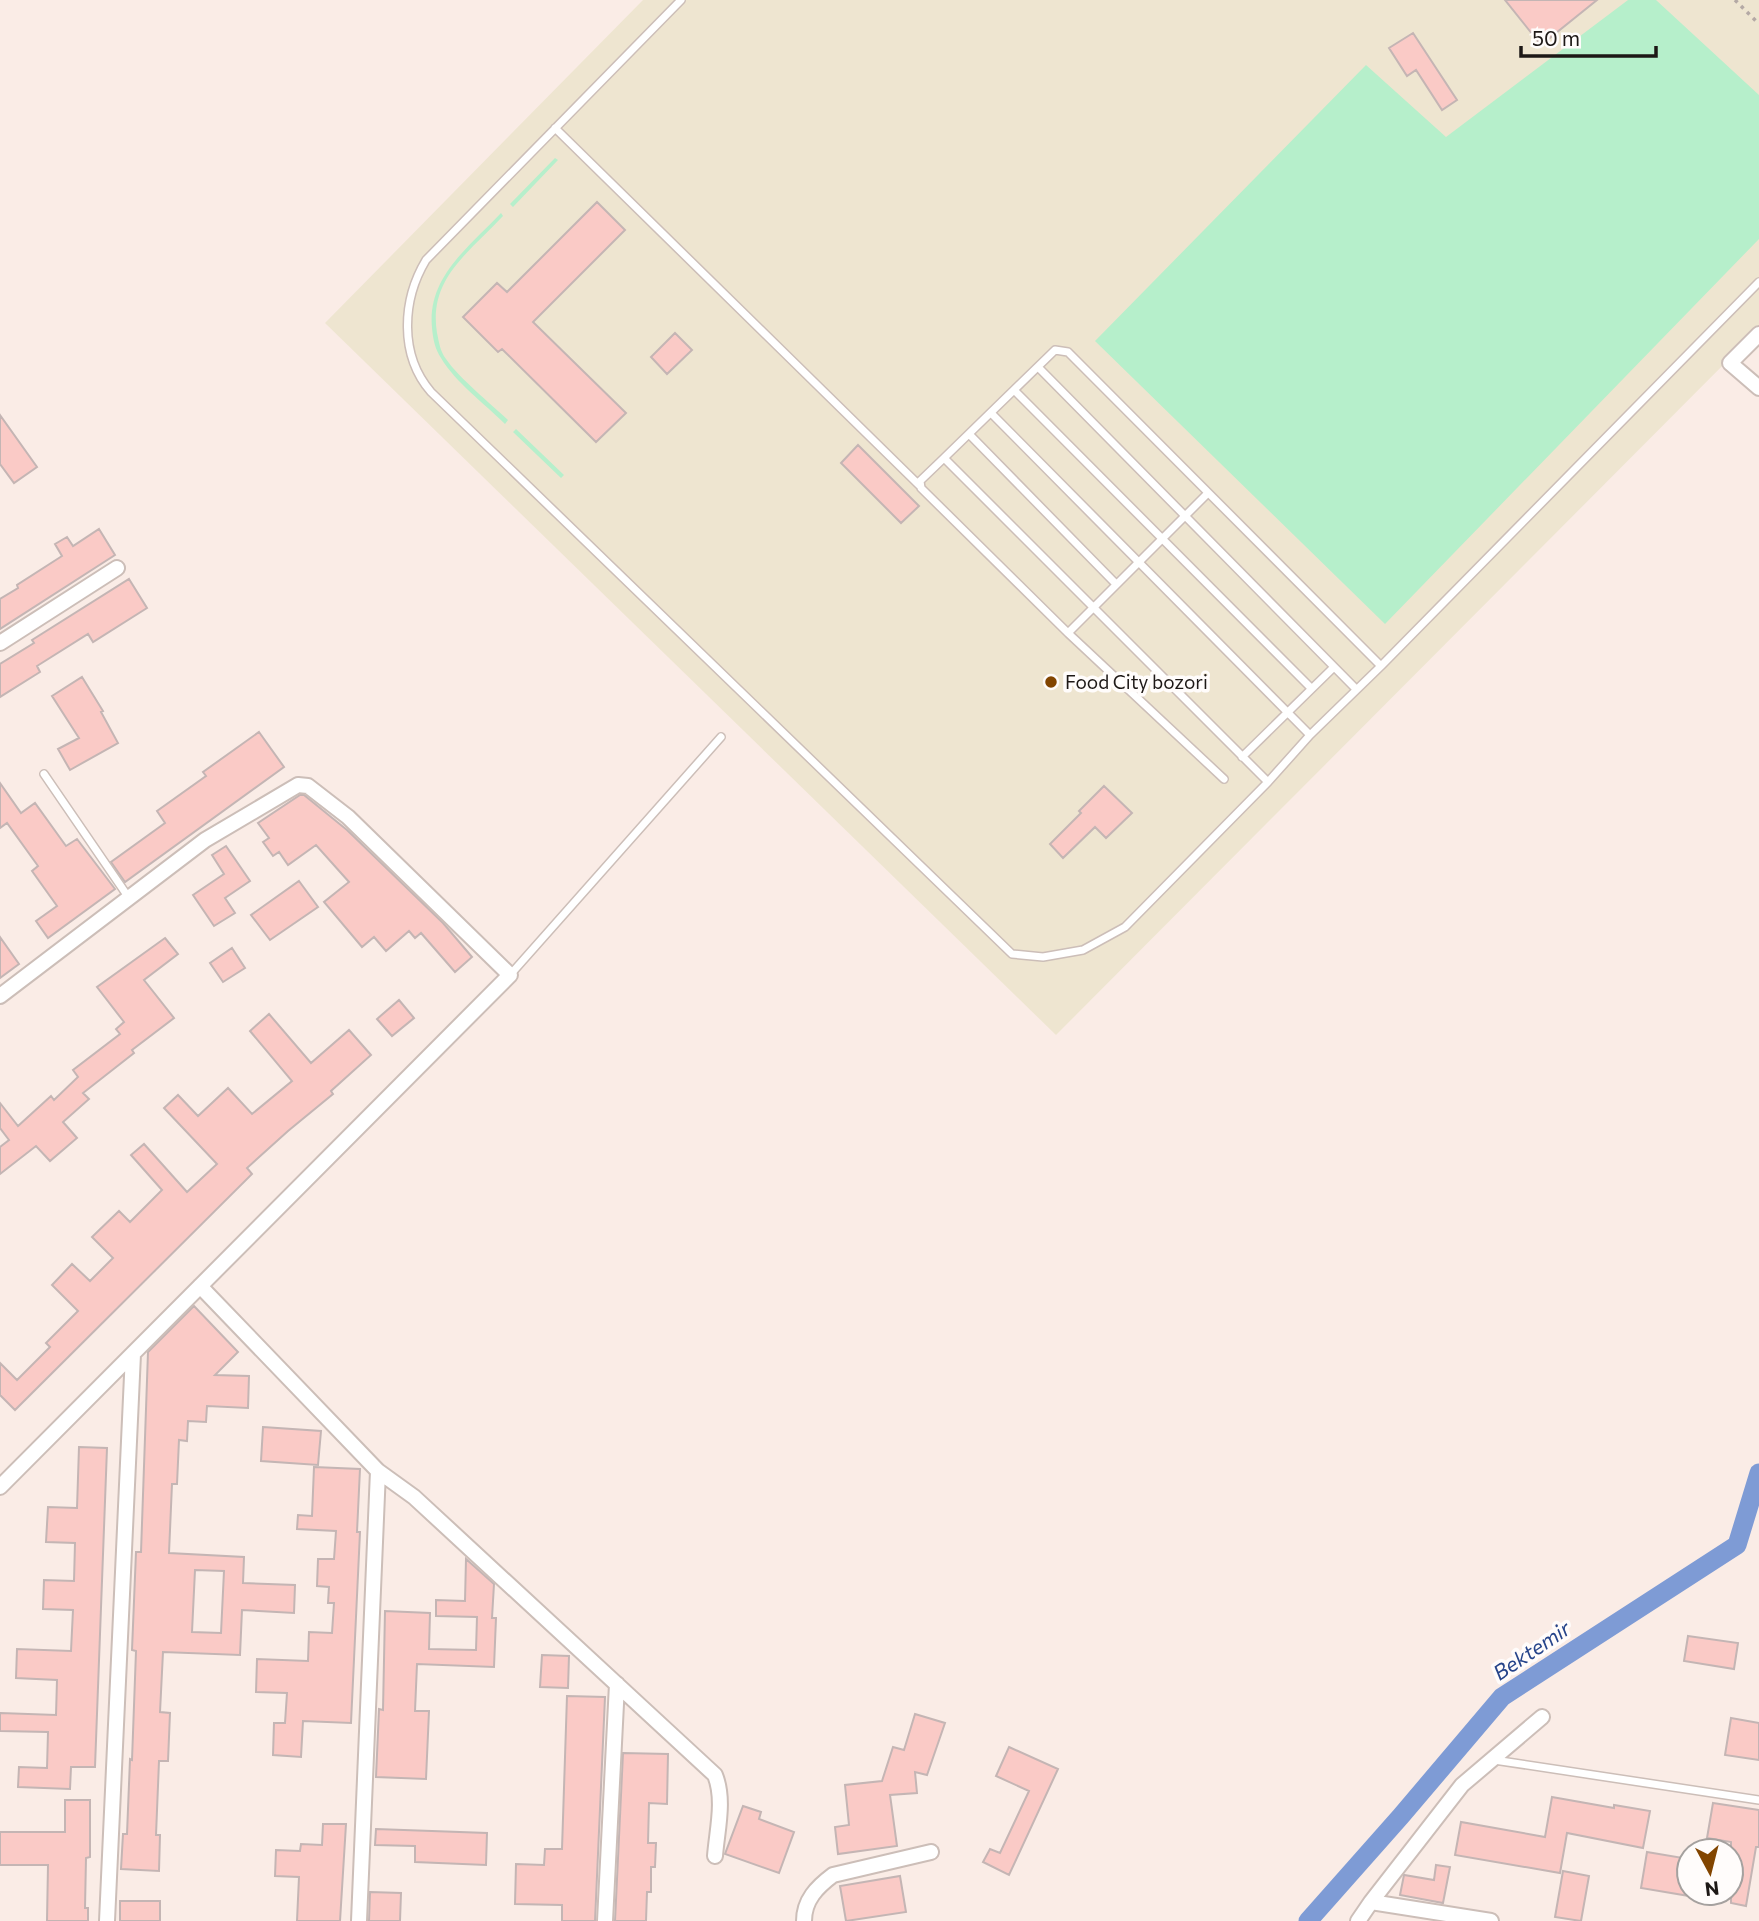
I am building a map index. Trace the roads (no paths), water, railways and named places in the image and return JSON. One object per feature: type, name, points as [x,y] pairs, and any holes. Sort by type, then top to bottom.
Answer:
[{"type":"street","points":[[1759,334],[1730,363],[1759,388]]},
{"type":"street","points":[[0,643],[117,568]]},
{"type":"street","points":[[0,996],[205,840],[298,785],[308,786],[348,817],[510,975],[0,1487]]},
{"type":"street","points":[[200,1286],[378,1471],[414,1497],[715,1775],[720,1801],[715,1856]]},
{"type":"street","points":[[107,1921],[133,1354]]},
{"type":"street","points":[[359,1921],[378,1471]]},
{"type":"street","points":[[605,1921],[617,1684]]},
{"type":"street","points":[[1359,1921],[1462,1785],[1542,1717]]},
{"type":"street","points":[[804,1921],[806,1903],[833,1875],[931,1852]]},
{"type":"street","points":[[1371,1902],[1491,1921]]},
{"type":"lane","points":[[681,0],[432,252],[420,269],[410,301],[407,333],[410,355],[418,376],[431,392],[1012,954],[1043,957],[1083,950],[1125,927],[1268,782],[1310,735],[1759,282]]},
{"type":"lane","points":[[555,128],[1068,633],[1224,779]]},
{"type":"lane","points":[[919,485],[920,481],[1055,350],[1068,352],[1381,666]]},
{"type":"lane","points":[[1038,367],[1356,689]]},
{"type":"lane","points":[[1014,390],[1311,688]]},
{"type":"lane","points":[[991,413],[1310,735]]},
{"type":"lane","points":[[969,434],[1115,583]]},
{"type":"lane","points":[[944,458],[1268,782]]},
{"type":"lane","points":[[1068,633],[1115,583],[1208,493]]},
{"type":"lane","points":[[1242,757],[1334,667]]},
{"type":"lane","points":[[510,975],[721,737]]},
{"type":"lane","points":[[44,774],[129,898]]},
{"type":"lane","points":[[1493,1760],[1759,1800]]},
{"type":"waterway","name":"Bektemir","points":[[1308,1921],[1502,1697],[1737,1545],[1759,1473]]},
{"type":"place","name":"Food City bozori","points":[[1051,682]]}]
